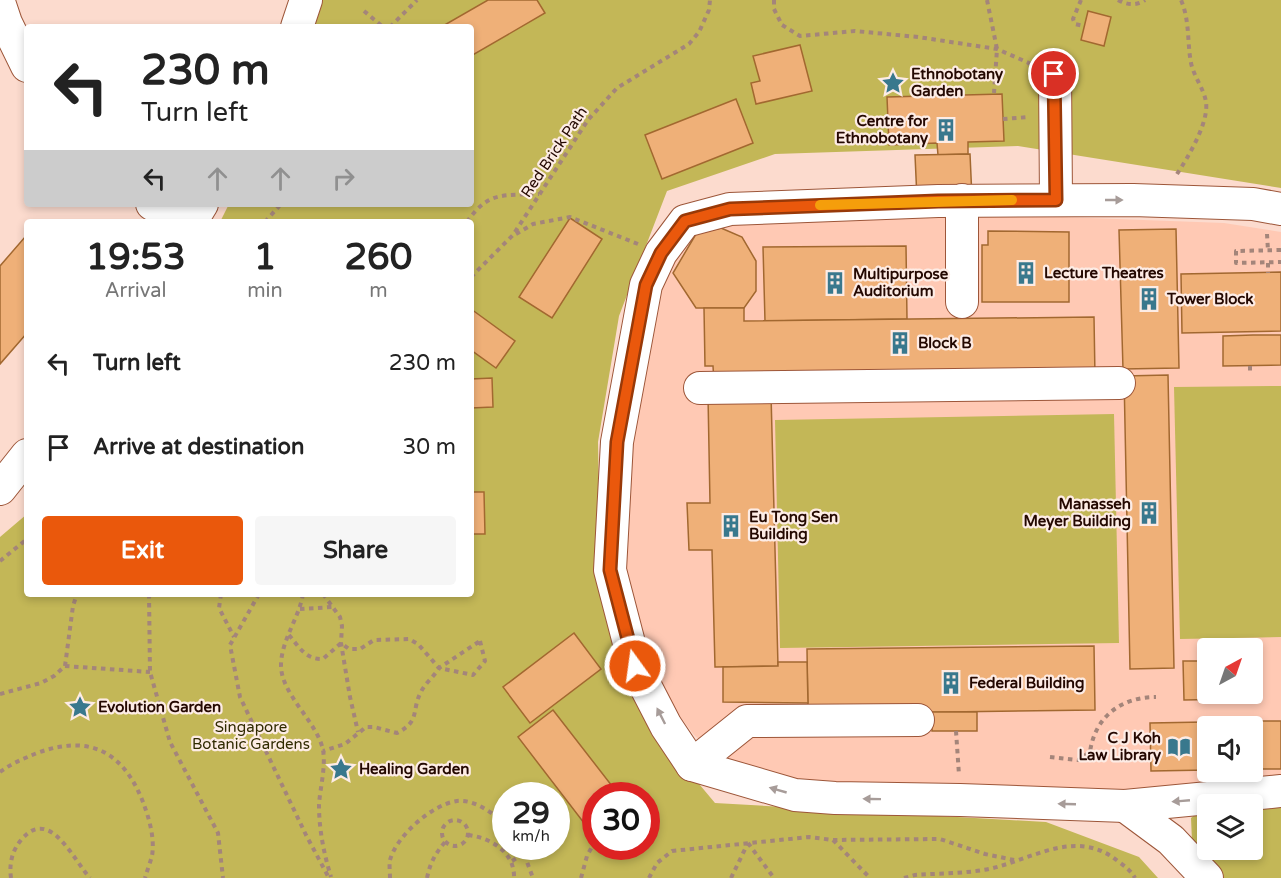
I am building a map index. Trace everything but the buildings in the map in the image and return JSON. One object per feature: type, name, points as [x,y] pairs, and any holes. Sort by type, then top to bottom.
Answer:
[{"type":"street","points":[[298,24],[306,0]]},
{"type":"street","points":[[2,19],[24,60]]},
{"type":"street","points":[[1054,74],[1056,200]]},
{"type":"street","points":[[1281,209],[1253,204],[1159,201],[962,200],[730,209],[685,221],[661,253],[646,285],[617,442],[610,570],[635,666],[666,726],[692,765],[795,795],[835,798],[1125,806],[1281,791]]},
{"type":"street","points":[[962,200],[962,302]]},
{"type":"street","points":[[157,207],[179,219]]},
{"type":"street","points":[[700,388],[740,391],[1119,383]]},
{"type":"street","points":[[972,385],[972,400],[1086,399]]},
{"type":"street","points":[[0,489],[24,458]]},
{"type":"street","points":[[692,765],[747,722],[918,720]]},
{"type":"street","points":[[1125,806],[1171,840],[1208,878]]},
{"type":"path","points":[[393,24],[417,0]]},
{"type":"path","name":"Red Brick Path","points":[[474,274],[513,235],[588,120],[617,88],[689,44],[699,32],[709,10],[710,0]]},
{"type":"path","points":[[774,0],[774,9],[782,25],[800,36],[855,31],[918,37],[997,49]]},
{"type":"path","points":[[987,0],[997,49],[994,93]]},
{"type":"path","points":[[1081,0],[1073,19],[1076,24],[1084,26]]},
{"type":"path","points":[[1118,0],[1126,4],[1139,4],[1145,0]]},
{"type":"path","points":[[1159,201],[1197,140],[1207,103],[1191,64],[1187,14],[1181,0]]},
{"type":"path","points":[[364,11],[379,24]]},
{"type":"path","points":[[1003,119],[1029,117]]},
{"type":"path","points":[[469,219],[493,196],[540,194]]},
{"type":"path","points":[[268,219],[278,207]]},
{"type":"path","points":[[513,235],[532,224],[570,217],[661,253]]},
{"type":"path","points":[[1281,250],[1236,251],[1236,263],[1281,262]]},
{"type":"path","points":[[1268,263],[1268,273]]},
{"type":"path","points":[[1250,366],[1251,375]]},
{"type":"path","points":[[0,561],[24,541]]},
{"type":"path","points":[[0,694],[41,684],[64,666],[73,606],[77,597]]},
{"type":"path","points":[[149,597],[150,672],[170,742],[218,833],[223,878]]},
{"type":"path","points":[[221,597],[219,608],[235,637]]},
{"type":"path","points":[[257,597],[230,645],[240,697],[306,835],[330,878]]},
{"type":"path","points":[[302,597],[300,609],[282,651],[281,666],[286,683],[319,739],[323,751],[319,806],[323,851],[330,878]]},
{"type":"path","points":[[325,597],[340,617],[341,643],[358,732]]},
{"type":"path","points":[[300,609],[333,607]]},
{"type":"path","points":[[289,635],[304,654],[315,660],[323,659],[341,643]]},
{"type":"path","points":[[323,751],[345,744],[366,727],[397,733],[405,729],[414,719],[422,688],[439,668],[480,641],[484,661],[473,675],[439,668],[418,644],[409,639],[374,640],[360,649],[349,648],[341,643]]},
{"type":"path","points":[[64,666],[150,672]]},
{"type":"path","points":[[1050,758],[1078,760],[1090,752],[1092,738],[1114,709],[1124,702],[1141,697],[1156,697]]},
{"type":"path","points":[[956,731],[960,800]]},
{"type":"path","points":[[0,772],[11,763],[55,747],[75,745],[96,748],[114,758],[129,773],[151,821],[152,854],[145,878]]},
{"type":"path","points":[[390,878],[390,860],[399,843],[415,823],[440,806],[459,801],[478,805],[492,814]]},
{"type":"path","points":[[456,819],[466,825],[468,835],[463,844],[449,846],[445,843],[441,832],[446,823],[456,819]]},
{"type":"path","points":[[11,878],[12,857],[17,846],[23,837],[42,828],[53,832],[62,840],[90,878]]},
{"type":"path","points":[[468,835],[494,844],[506,852],[512,861],[514,878]]},
{"type":"path","points":[[649,878],[657,863],[672,851],[809,837],[833,840],[940,839],[985,854],[1014,860]]},
{"type":"path","points":[[833,840],[870,878]]},
{"type":"path","points":[[427,878],[429,866],[445,843]]},
{"type":"path","points":[[731,878],[748,843]]},
{"type":"path","points":[[748,843],[774,878]]},
{"type":"path","points":[[904,878],[993,868],[1071,844],[1093,848],[1111,855],[1131,871],[1135,878]]},
{"type":"path","points":[[527,860],[533,878]]},
{"type":"path","points":[[581,878],[586,860]]},
{"type":"shaded area","points":[[1008,215],[1224,223],[1281,232],[1281,777],[1263,779],[1263,716],[1197,716],[1197,782],[1235,782],[1115,795],[802,784],[731,765],[694,735],[647,672],[622,571],[624,459],[656,278],[693,227],[713,220]]},
{"type":"green space","name":"Singapore Botanic Gardens","points":[[320,0],[1281,0],[1281,188],[1018,146],[775,154],[667,191],[619,316],[598,442],[600,559],[648,723],[715,803],[1046,822],[1139,857],[1158,878],[0,878],[0,537],[24,517],[24,597],[474,597],[474,219],[222,219],[228,207],[474,207],[474,24],[315,24]]},
{"type":"green space","points":[[1281,386],[1281,637],[1180,639],[1174,387]]},
{"type":"green space","points":[[1114,414],[1119,643],[780,648],[775,420]]},
{"type":"green space","points":[[1281,802],[1281,878],[1223,878],[1208,860],[1263,860],[1263,803]]},
{"type":"green space","points":[[1197,813],[1197,847],[1192,841],[1191,818]]},
{"type":"slow traffic","points":[[820,205],[1012,200]]},
{"type":"place","name":"Ethnobotany Garden","points":[[893,83]]},
{"type":"place","name":"Centre for Ethnobotany","points":[[946,130]]},
{"type":"place","name":"Lecture Theatres","points":[[1026,273]]},
{"type":"place","name":"Multipurpose Auditorium","points":[[835,283]]},
{"type":"place","name":"Tower Block","points":[[1149,299]]},
{"type":"place","name":"Block B","points":[[900,343]]},
{"type":"place","name":"Manasseh Meyer Building","points":[[1149,513]]},
{"type":"place","name":"Eu Tong Sen Building","points":[[731,526]]},
{"type":"place","name":"Federal Building","points":[[951,683]]},
{"type":"place","name":"Evolution Garden","points":[[80,707]]},
{"type":"place","name":"C J Koh Law Library","points":[[1179,747]]},
{"type":"place","name":"Healing Garden","points":[[341,769]]},
{"type":"route","points":[[635,666],[610,570],[616,454],[646,285],[661,253],[685,221],[730,209],[938,201],[1056,200],[1054,74]]}]
